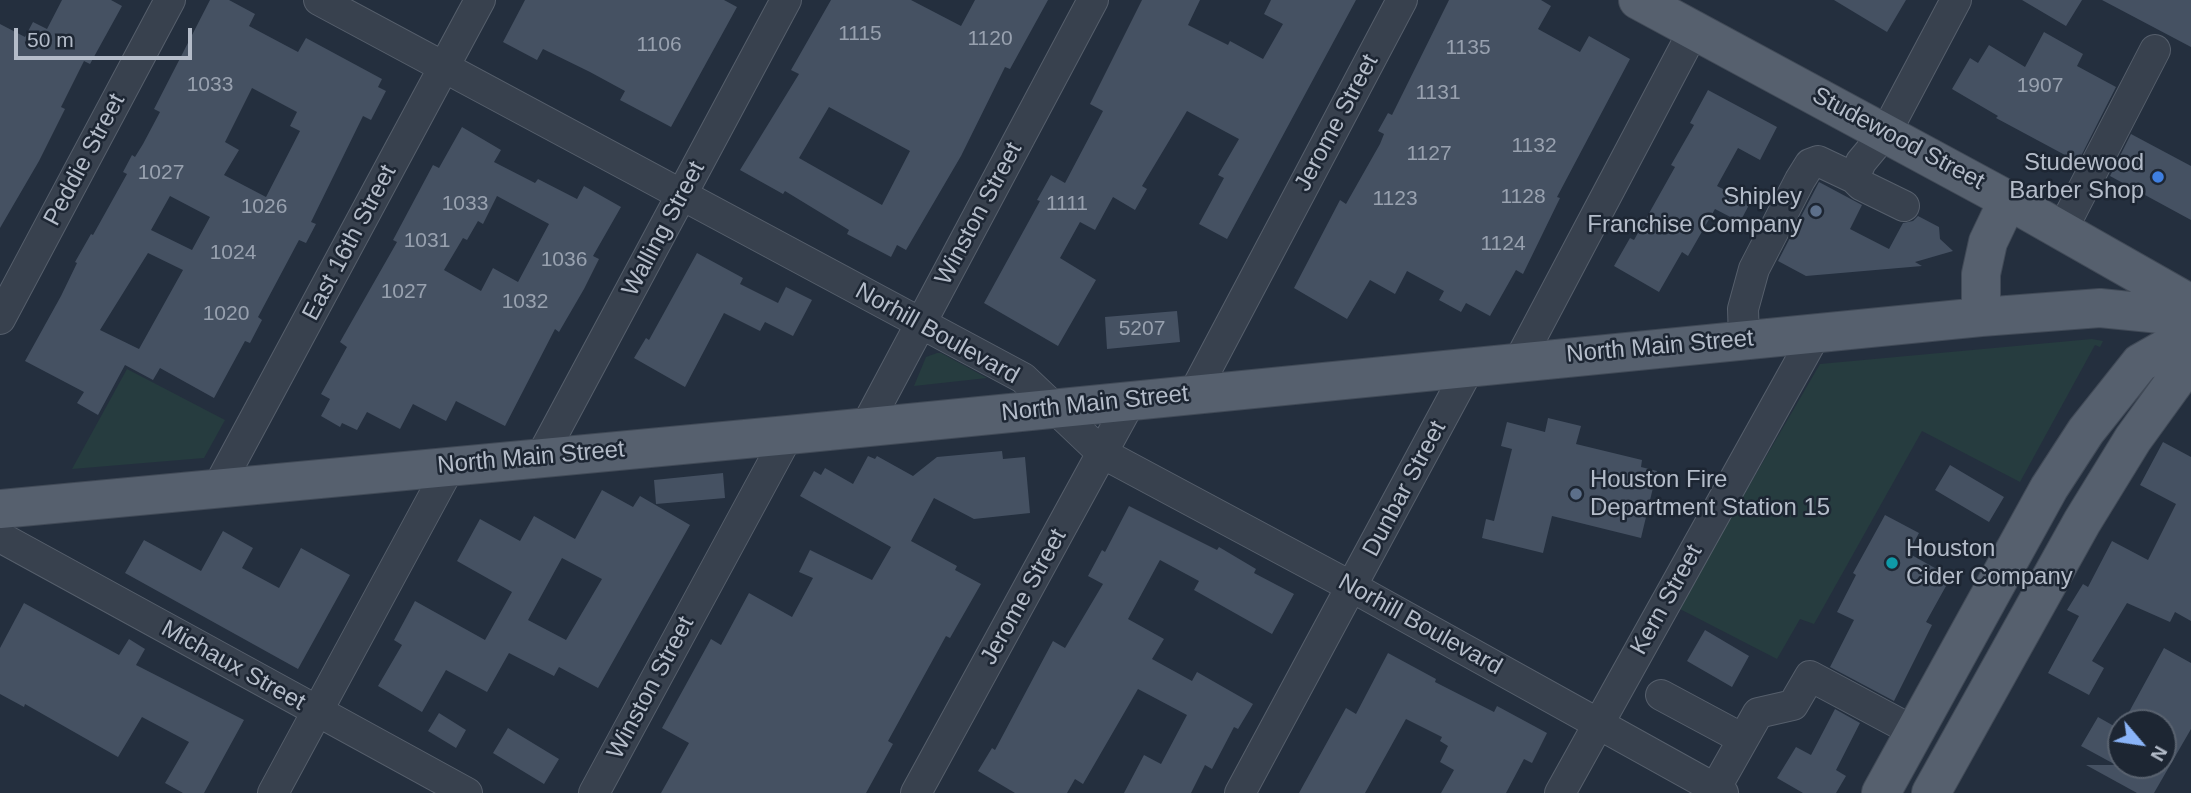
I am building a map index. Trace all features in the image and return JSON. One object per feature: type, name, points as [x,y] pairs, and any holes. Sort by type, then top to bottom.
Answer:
[{"type":"main road","name":"Studewood Street","points":[[1638,0],[1886,132],[2191,304]]},
{"type":"main road","points":[[1981,317],[1981,274],[1988,242],[2008,200]]},
{"type":"main road","name":"North Main Street","points":[[0,509],[218,486],[865,428],[1981,317],[2100,308],[2191,317]]},
{"type":"main road","points":[[1881,793],[2049,488],[2086,431],[2140,363],[2191,334]]},
{"type":"main road","points":[[1931,793],[2082,522],[2133,439],[2191,359]]},
{"type":"street","name":"Peddie Street","points":[[0,319],[170,0]]},
{"type":"street","name":"Norhill Boulevard","points":[[319,0],[1023,378],[1102,453],[1352,587],[1719,791]]},
{"type":"street","name":"East 16th Street","points":[[218,486],[480,0]]},
{"type":"street","name":"Walling Street","points":[[541,457],[786,0]]},
{"type":"street","name":"Winston Street","points":[[865,428],[1093,0]]},
{"type":"street","name":"Jerome Street","points":[[1193,395],[1402,0]]},
{"type":"street","points":[[1854,178],[1861,162],[1886,132],[1956,0]]},
{"type":"street","points":[[1519,361],[1694,30]]},
{"type":"street","points":[[2062,230],[2155,50]]},
{"type":"street","points":[[1744,339],[1743,310],[1754,269],[1810,164],[1818,161],[1828,163],[1861,185],[1904,206]]},
{"type":"street","name":"Kern Street","points":[[1560,793],[1816,333]]},
{"type":"street","name":"Dunbar Street","points":[[1240,793],[1469,368]]},
{"type":"street","name":"Jerome Street","points":[[916,793],[1131,400]]},
{"type":"street","name":"Winston Street","points":[[594,793],[788,435]]},
{"type":"street","points":[[273,793],[450,466]]},
{"type":"street","name":"Michaux Street","points":[[0,537],[467,793]]},
{"type":"street","points":[[1719,791],[1758,713],[1793,705],[1810,676],[1914,732]]},
{"type":"street","points":[[1661,695],[1743,739]]},
{"type":"green space","points":[[2092,339],[2103,341],[2100,347],[2095,345],[2020,482],[1922,431],[1814,624],[1800,619],[1777,659],[1678,608],[1820,364]]},
{"type":"green space","points":[[937,353],[987,378],[914,386],[926,357]]},
{"type":"green space","points":[[127,369],[225,420],[204,458],[72,469]]},
{"type":"building","points":[[62,0],[111,0],[122,6],[90,64],[84,61],[61,107],[65,109],[39,161],[0,228],[0,24],[25,37],[33,22],[47,29]]},
{"type":"building","points":[[210,0],[229,0],[255,14],[249,26],[298,52],[306,38],[382,79],[378,87],[386,91],[371,120],[363,116],[311,222],[316,224],[306,243],[299,240],[258,317],[262,320],[250,343],[245,341],[214,398],[160,368],[153,380],[125,365],[98,415],[77,403],[84,392],[25,361],[61,296],[77,263],[75,262],[127,174],[123,172],[132,155],[135,157],[160,112],[154,109]],"holes":[[[252,88],[297,112],[290,126],[300,131],[266,197],[224,175],[239,150],[225,142]],[[170,196],[210,217],[192,250],[151,230]],[[148,253],[183,270],[139,349],[100,330]]]},
{"type":"building","points":[[525,0],[724,0],[737,7],[671,127],[620,100],[625,91],[590,72],[543,49],[537,60],[503,42]]},
{"type":"building","points":[[831,0],[911,0],[961,26],[975,0],[1048,0],[1010,69],[1005,67],[961,156],[906,250],[897,245],[891,257],[847,234],[849,230],[785,191],[783,194],[740,170],[799,74],[791,70]],"holes":[[[829,107],[910,151],[882,205],[799,158]]]},
{"type":"building","points":[[1142,0],[1200,0],[1188,25],[1228,45],[1230,41],[1263,59],[1283,24],[1264,14],[1271,0],[1356,0],[1227,239],[1199,224],[1224,178],[1218,175],[1239,139],[1187,111],[1142,186],[1147,189],[1135,210],[1113,197],[1095,230],[1080,222],[1060,258],[1096,280],[1058,346],[984,303],[1040,201],[1037,200],[1051,175],[1065,183],[1103,111],[1090,104]]},
{"type":"building","points":[[1449,0],[1541,0],[1551,6],[1538,29],[1580,52],[1589,36],[1630,59],[1557,197],[1560,198],[1523,274],[1516,270],[1490,316],[1466,303],[1461,312],[1439,300],[1444,291],[1407,271],[1395,294],[1370,280],[1347,319],[1294,288],[1340,200],[1346,204],[1380,144],[1384,134],[1378,131],[1388,113],[1392,115]]},
{"type":"building","points":[[1834,0],[1906,0],[1887,32]]},
{"type":"building","points":[[2022,0],[2082,0],[2066,26]]},
{"type":"building","points":[[2102,0],[2191,0],[2191,47]]},
{"type":"building","points":[[2044,32],[2083,54],[2077,66],[2116,87],[2078,162],[1996,118],[1998,116],[1952,89],[1970,58],[1978,63],[1989,45],[2025,67]]},
{"type":"building","points":[[1708,90],[1777,127],[1760,160],[1738,148],[1717,186],[1750,203],[1740,222],[1715,209],[1688,256],[1682,252],[1659,292],[1614,266],[1630,238],[1634,240],[1675,167],[1671,165],[1694,125],[1690,123]]},
{"type":"building","points":[[462,127],[501,150],[494,162],[535,183],[538,179],[577,199],[584,186],[621,207],[593,256],[599,259],[584,289],[559,332],[555,329],[505,426],[456,401],[446,421],[413,404],[400,429],[367,412],[357,430],[342,423],[340,427],[321,416],[330,399],[321,394],[347,347],[340,342],[397,242],[393,240],[433,165],[439,168]],"holes":[[[497,196],[549,224],[518,282],[493,268],[481,291],[444,270],[463,238],[467,240],[478,221],[483,224]]]},
{"type":"building","points":[[2131,134],[2191,166],[2191,220],[2110,176]]},
{"type":"building","points":[[1819,182],[1862,205],[1850,229],[1889,249],[1903,223],[1913,221],[1918,216],[1939,227],[1940,239],[1953,251],[1915,262],[1922,266],[1806,276],[1778,261]]},
{"type":"building","points":[[697,253],[743,278],[740,284],[778,303],[786,287],[812,300],[793,336],[765,322],[760,331],[724,313],[685,387],[634,358],[646,338],[649,340]]},
{"type":"building","points":[[1177,311],[1180,342],[1107,349],[1105,317]]},
{"type":"building","name":"Houston Fire Department Station 15","points":[[1548,418],[1581,426],[1576,444],[1642,460],[1641,467],[1657,471],[1641,538],[1552,516],[1543,553],[1482,538],[1486,519],[1494,521],[1512,449],[1501,446],[1507,422],[1545,432]]},
{"type":"building","points":[[2163,442],[2191,457],[2191,621],[2175,612],[2170,622],[2127,603],[2092,661],[2104,668],[2089,695],[2048,673],[2079,616],[2067,610],[2083,584],[2088,587],[2112,541],[2148,560],[2176,504],[2140,485]]},
{"type":"building","points":[[1002,451],[1003,459],[1025,457],[1030,513],[974,519],[934,498],[911,541],[957,566],[955,570],[981,584],[950,638],[946,636],[888,741],[893,744],[866,793],[661,793],[689,743],[662,728],[711,639],[721,645],[749,593],[792,617],[813,578],[799,572],[810,550],[872,580],[891,547],[800,496],[814,471],[821,475],[825,468],[853,484],[868,456],[875,459],[877,456],[913,476],[937,457]]},
{"type":"building","points":[[1950,465],[2004,497],[1989,522],[1935,490]]},
{"type":"building","points":[[723,473],[725,498],[656,504],[654,480]]},
{"type":"building","points":[[602,490],[633,507],[640,496],[690,525],[598,688],[559,667],[554,676],[509,653],[487,692],[446,670],[422,712],[378,686],[402,645],[394,640],[415,601],[485,640],[512,592],[457,561],[480,519],[520,541],[534,516],[575,539]],"holes":[[[562,558],[602,579],[566,640],[528,620]]]},
{"type":"building","points":[[1129,506],[1217,550],[1219,547],[1256,569],[1254,573],[1294,594],[1272,634],[1194,590],[1199,581],[1160,560],[1128,619],[1164,639],[1152,659],[1192,681],[1197,672],[1253,704],[1238,729],[1234,727],[1212,769],[1205,765],[1191,793],[1124,793],[1144,755],[1161,764],[1187,715],[1138,689],[1083,784],[1075,779],[1067,793],[1015,793],[978,771],[992,748],[995,750],[1053,641],[1065,648],[1103,584],[1088,576],[1102,550],[1105,552]]},
{"type":"building","points":[[1885,515],[1919,533],[1908,553],[1951,577],[1926,622],[1932,625],[1894,701],[1830,667],[1854,620],[1837,612],[1856,575],[1853,573]]},
{"type":"building","points":[[223,531],[253,548],[242,568],[279,588],[301,548],[350,575],[298,669],[125,573],[144,540],[201,571]]},
{"type":"building","points":[[24,603],[119,655],[129,639],[145,649],[136,665],[244,720],[204,793],[183,793],[165,783],[189,742],[142,717],[118,757],[25,704],[24,707],[0,694],[0,648]]},
{"type":"building","points":[[1705,630],[1749,656],[1732,687],[1687,661]]},
{"type":"building","points":[[2164,648],[2191,663],[2191,729],[2177,753],[2177,709],[2131,709]]},
{"type":"building","points":[[1388,653],[1436,679],[1435,682],[1494,712],[1497,706],[1547,733],[1532,763],[1524,759],[1506,793],[1441,793],[1454,770],[1440,762],[1448,746],[1440,741],[1442,737],[1406,719],[1365,793],[1299,793],[1346,708],[1356,714]]},
{"type":"building","points":[[1835,709],[1860,723],[1836,770],[1846,776],[1836,793],[1803,793],[1777,778],[1796,747],[1811,755]]},
{"type":"building","points":[[439,713],[466,730],[456,748],[428,731]]},
{"type":"building","points":[[2098,717],[2107,722],[2107,760],[2081,746]]},
{"type":"building","points":[[508,728],[559,759],[544,784],[493,753]]},
{"type":"building","points":[[2086,765],[2107,765],[2107,777]]},
{"type":"building","points":[[2112,779],[2162,779],[2154,793],[2137,793]]},
{"type":"place","name":"Studewood Barber Shop","points":[[2158,177]]},
{"type":"place","name":"Shipley Franchise Company","points":[[1816,211]]},
{"type":"place","name":"Houston Fire Department Station 15","points":[[1576,494]]},
{"type":"place","name":"Houston Cider Company","points":[[1892,563]]}]
